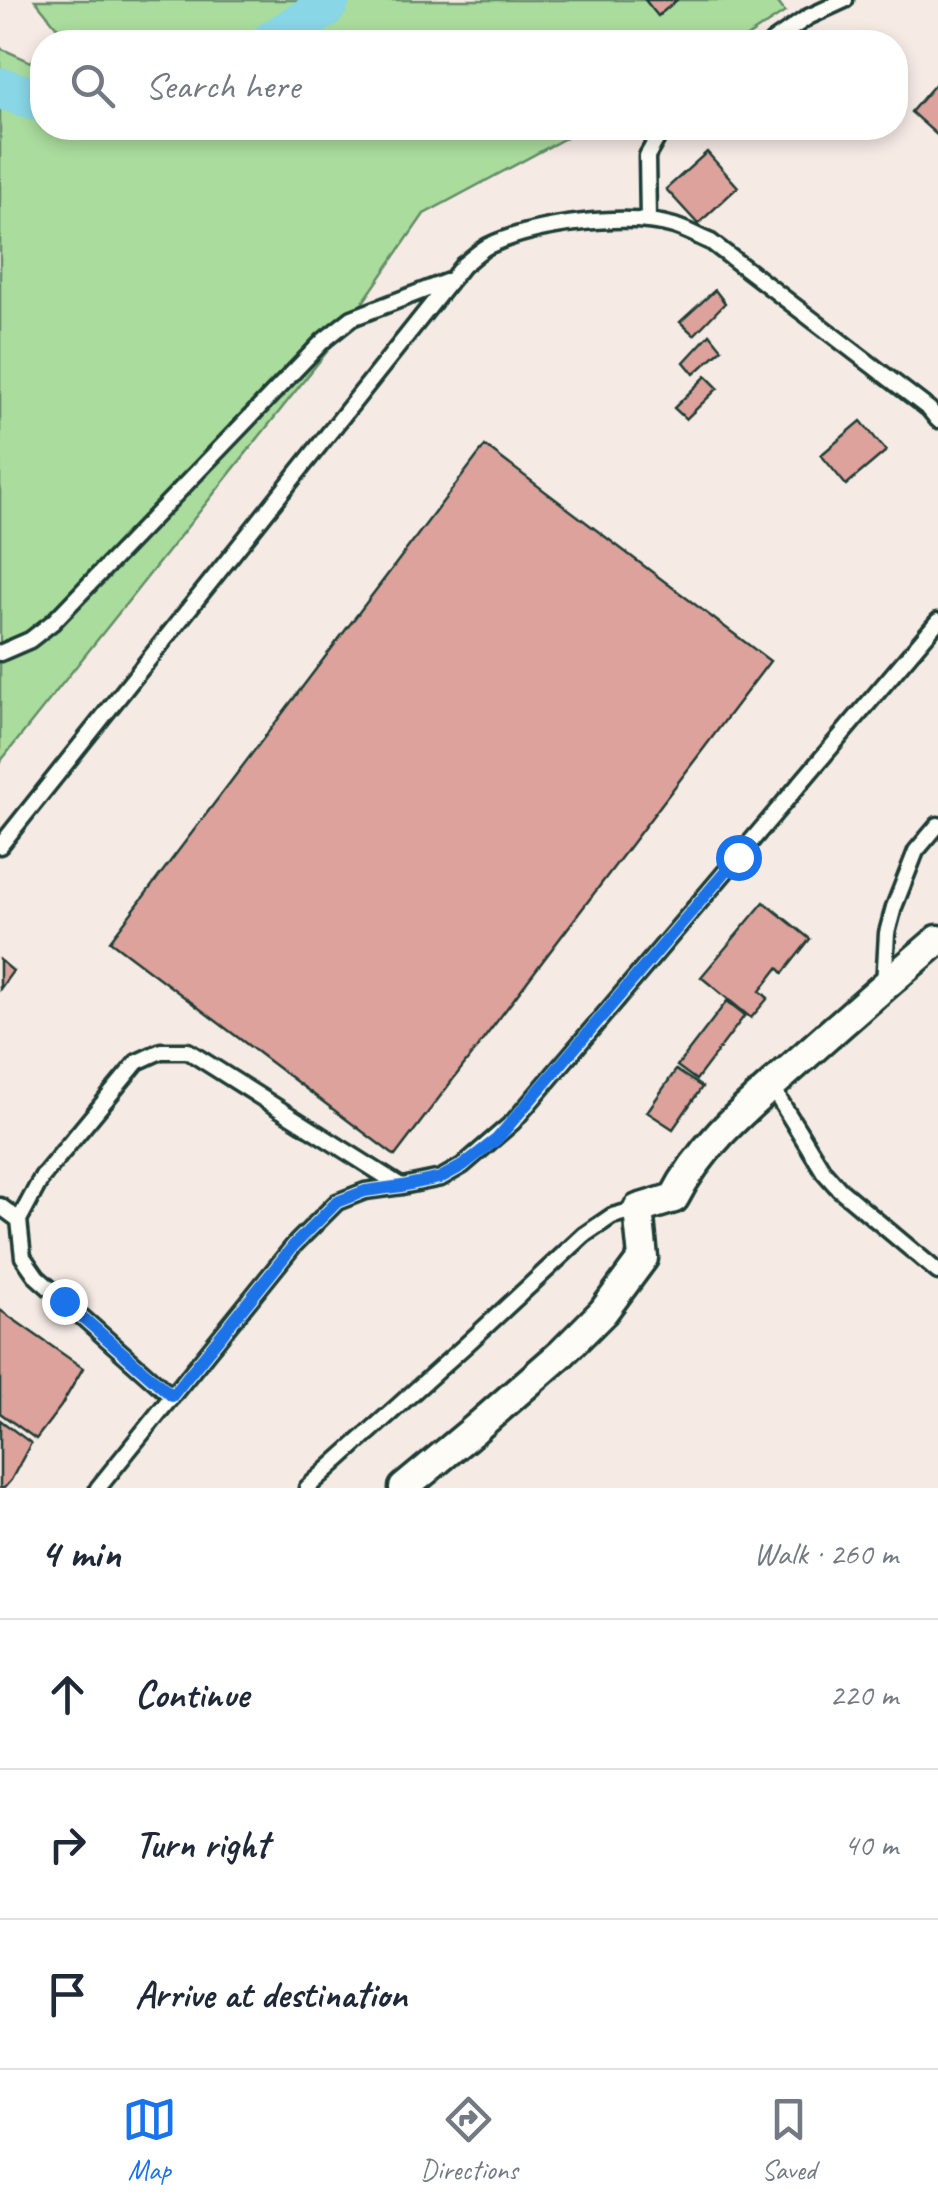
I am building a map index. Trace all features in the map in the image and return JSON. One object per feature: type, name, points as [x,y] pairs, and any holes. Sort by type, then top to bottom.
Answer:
[{"type":"street","points":[[404,1488],[475,1430],[603,1312],[643,1258],[638,1209],[674,1198],[705,1148],[938,940]]},
{"type":"lane","points":[[790,30],[845,0]]},
{"type":"lane","points":[[648,221],[646,156],[656,140]]},
{"type":"lane","points":[[0,846],[463,265],[486,248],[531,231],[600,221],[648,221],[677,226],[711,242],[935,413]]},
{"type":"lane","points":[[0,653],[30,640],[53,622],[324,340],[352,318],[451,280]]},
{"type":"lane","points":[[98,1488],[294,1245],[337,1202],[365,1191],[440,1178],[497,1139],[938,621]]},
{"type":"lane","points":[[884,986],[887,933],[894,907],[916,850],[938,825]]},
{"type":"lane","points":[[172,1396],[38,1277],[23,1257],[19,1220],[42,1177],[138,1062],[161,1051],[188,1052],[402,1186]]},
{"type":"lane","points":[[770,1086],[832,1181],[938,1272]]},
{"type":"lane","points":[[0,1206],[19,1220]]},
{"type":"lane","points":[[307,1488],[584,1235],[612,1216],[638,1209]]},
{"type":"green space","points":[[35,0],[776,0],[785,12],[757,30],[55,30],[57,27]]},
{"type":"green space","points":[[0,48],[30,62],[30,140],[562,140],[424,214],[341,334],[0,762]]},
{"type":"building","points":[[645,0],[677,0],[658,16]]},
{"type":"building","points":[[938,81],[938,136],[911,112]]},
{"type":"building","points":[[707,152],[738,187],[698,224],[666,189]]},
{"type":"building","points":[[715,290],[725,303],[694,335],[680,322]]},
{"type":"building","points":[[710,334],[722,349],[694,374],[684,362]]},
{"type":"building","points":[[706,376],[718,388],[686,419],[674,408]]},
{"type":"building","points":[[861,421],[886,451],[846,485],[821,455]]},
{"type":"building","points":[[485,446],[770,661],[395,1156],[110,941]]},
{"type":"building","points":[[764,902],[810,939],[783,973],[778,968],[760,991],[768,998],[751,1018],[701,977]]},
{"type":"building","points":[[0,960],[13,971],[0,989]]},
{"type":"building","points":[[727,1001],[745,1015],[696,1080],[677,1066]]},
{"type":"building","points":[[676,1070],[702,1087],[673,1129],[647,1112]]},
{"type":"building","points":[[0,1310],[83,1368],[36,1439],[0,1413]]},
{"type":"building","points":[[0,1420],[31,1443],[4,1488],[0,1488]]},
{"type":"waterway","points":[[290,30],[324,8],[329,0]]},
{"type":"waterway","points":[[0,88],[30,97]]},
{"type":"route","points":[[64,1301],[172,1396],[294,1245],[337,1202],[365,1191],[440,1178],[497,1139],[738,857]]}]
